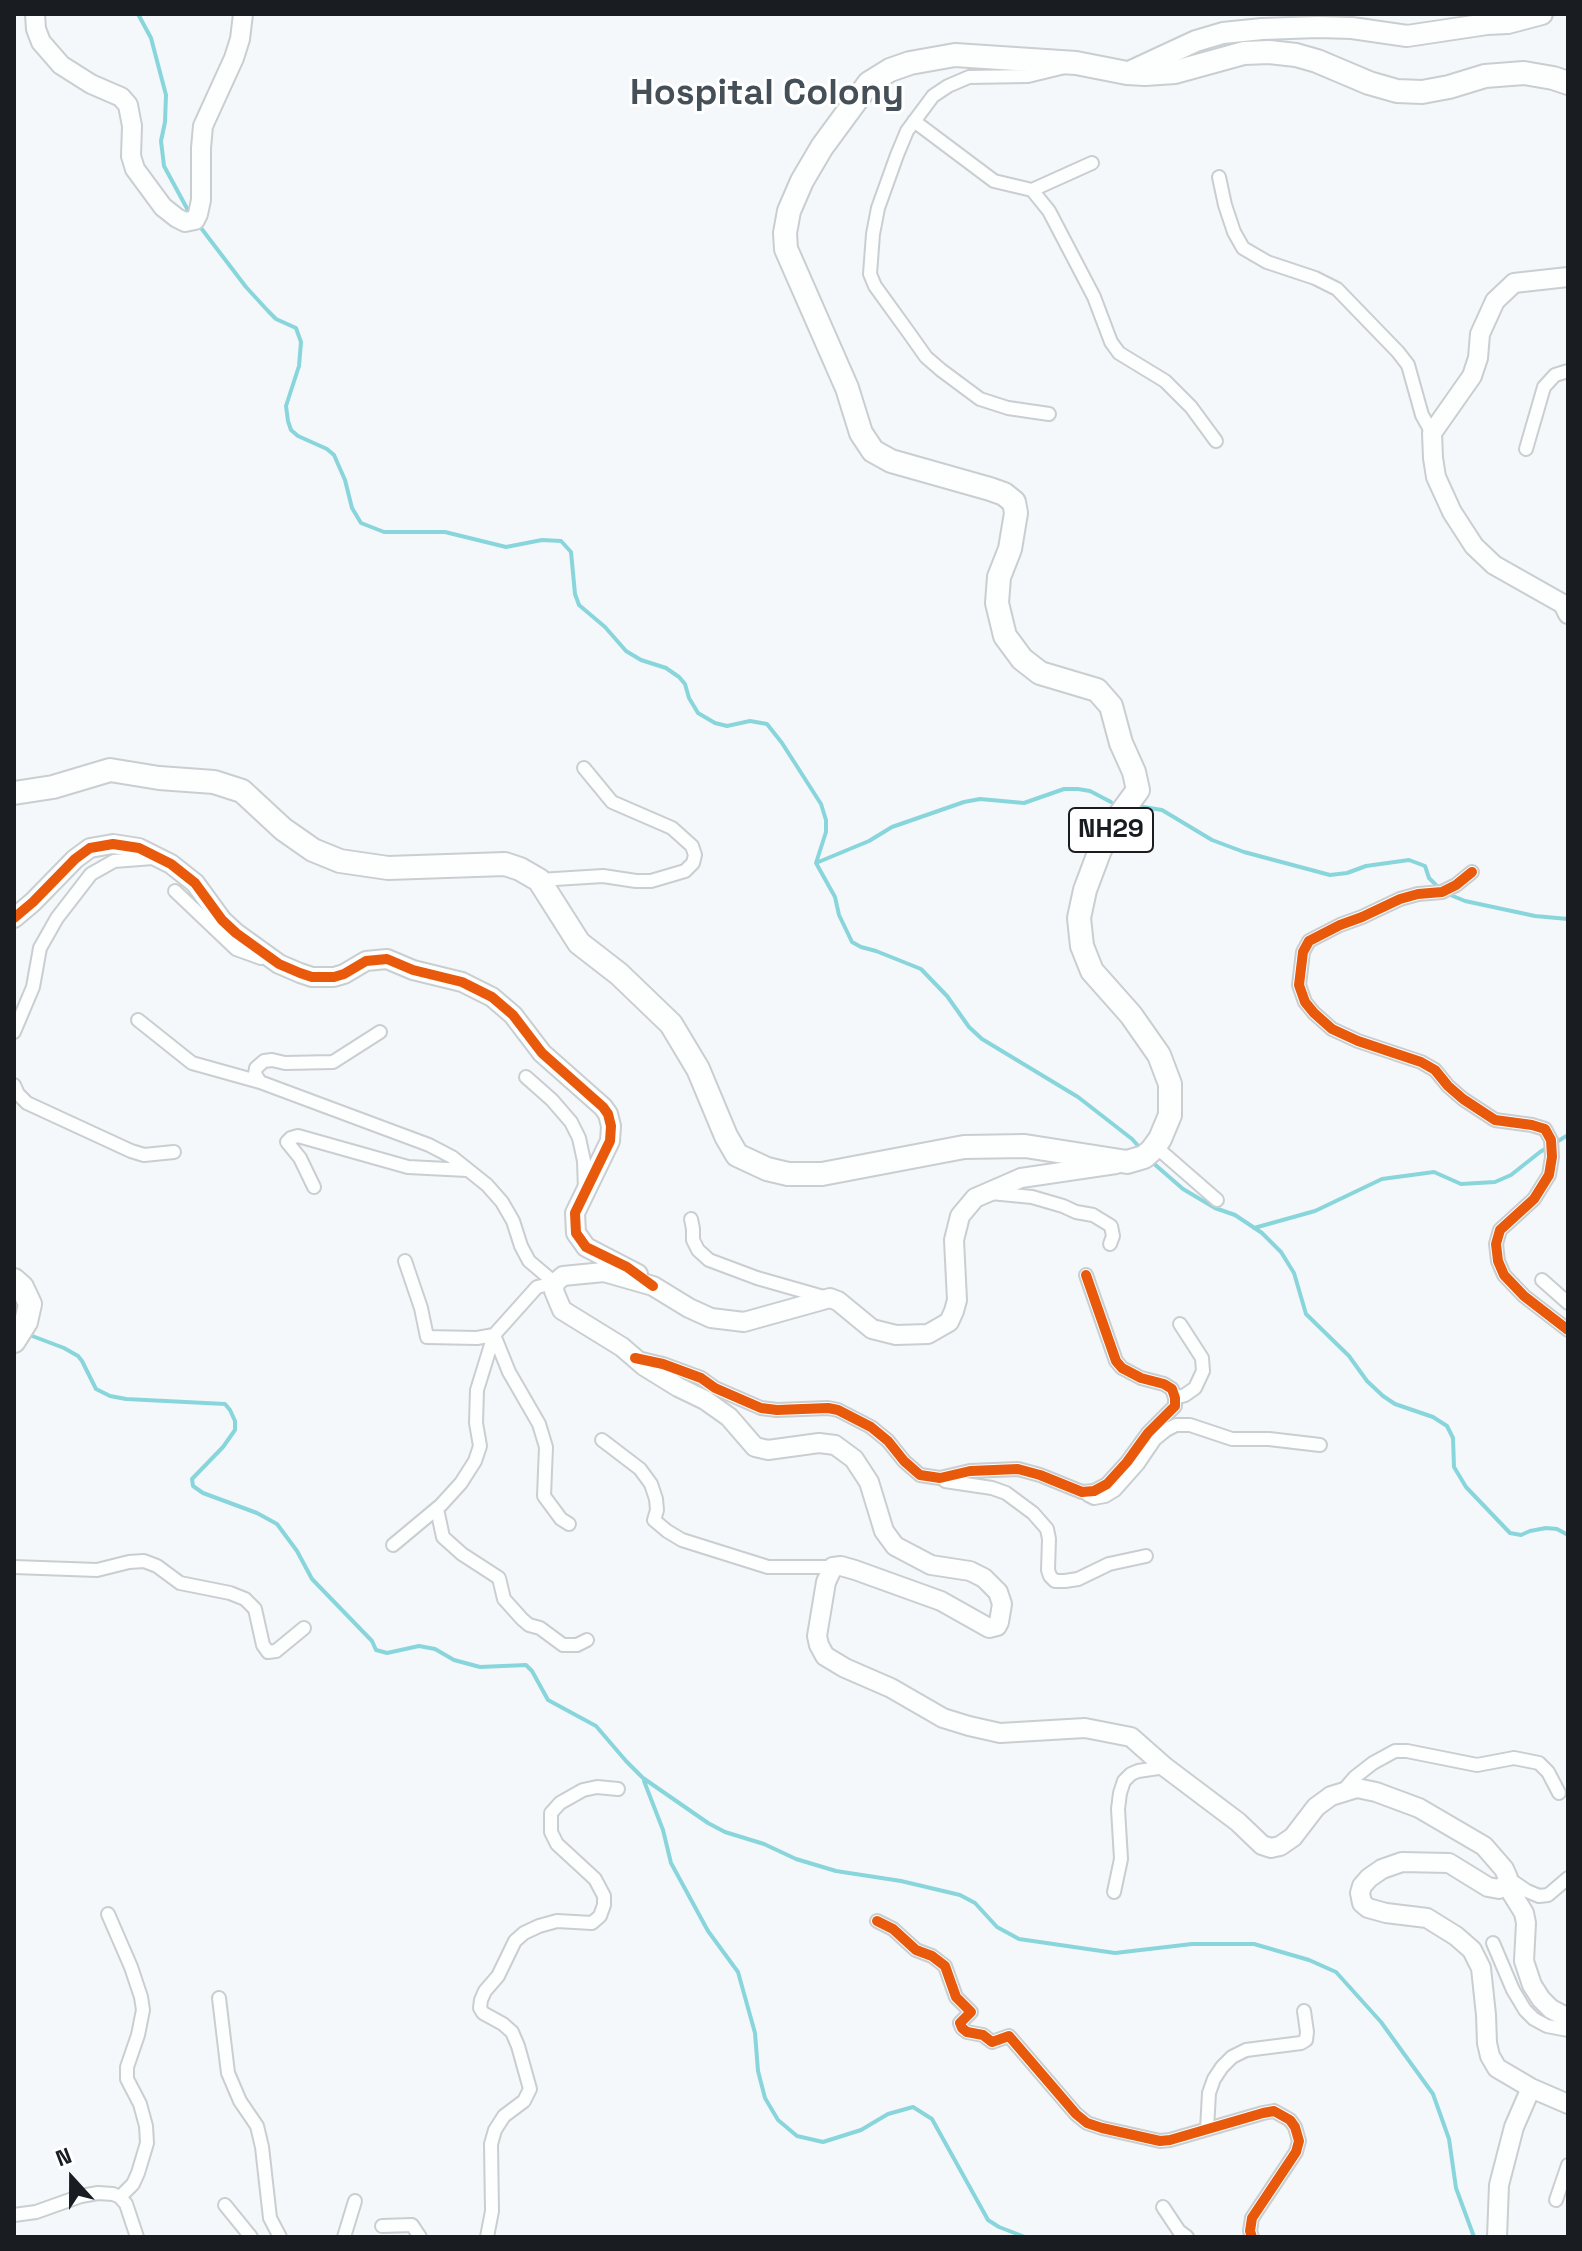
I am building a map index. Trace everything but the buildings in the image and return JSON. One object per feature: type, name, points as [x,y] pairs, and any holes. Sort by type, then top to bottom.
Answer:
[{"type":"highway","name":"NH29","points":[[1155,1146],[1170,1115],[1170,1084],[1159,1055],[1131,1015],[1092,971],[1082,946],[1079,918],[1085,890],[1100,850],[1116,820],[1138,790],[1111,706],[1097,690],[1040,673],[1022,659],[1005,636],[997,603],[999,577],[1010,549],[1016,513],[1014,502],[1004,494],[891,461],[873,451],[861,433],[847,388],[786,249],[785,233],[794,201],[822,147],[869,83],[890,70],[910,63],[955,55],[1076,63],[1127,73],[1175,72],[1244,53],[1269,52],[1317,61],[1397,91],[1422,92],[1485,76],[1524,73],[1568,83]]},
{"type":"highway","points":[[14,793],[53,787],[110,770],[214,782],[242,791],[283,829],[313,850],[340,861],[388,868],[505,864],[520,869],[539,880],[579,943],[619,974],[671,1024],[698,1069],[737,1155],[767,1169],[788,1174],[822,1174],[964,1147],[1025,1146],[1127,1162],[1144,1157],[1155,1146]]},
{"type":"highway","points":[[14,1280],[22,1287],[30,1304],[26,1322],[14,1341]]},
{"type":"main road","points":[[35,14],[41,42],[54,58],[91,84],[121,97],[128,105],[132,126],[131,156],[135,169],[163,207],[185,222],[195,220],[198,214],[203,126],[234,58],[243,14]]},
{"type":"main road","points":[[1127,73],[1196,41],[1223,33],[1318,27],[1352,28],[1407,36],[1508,23],[1542,14]]},
{"type":"main road","points":[[1568,277],[1514,283],[1495,301],[1480,334],[1478,358],[1472,376],[1432,433],[1436,477],[1452,512],[1474,546],[1494,565],[1563,604],[1568,614]]},
{"type":"main road","points":[[14,918],[90,848],[113,844],[139,848],[160,857],[195,883],[222,920],[279,964],[312,977],[334,977],[366,961],[387,959],[413,970],[462,982],[492,997],[513,1015],[542,1053],[608,1114],[610,1141],[575,1213],[579,1240],[689,1308],[711,1318],[744,1322],[830,1298],[872,1329],[896,1335],[928,1334],[949,1322],[957,1300],[954,1240],[960,1216],[975,1198],[1021,1178],[1127,1162]]},
{"type":"main road","points":[[653,1286],[604,1272],[572,1273],[555,1283],[554,1291],[562,1310],[729,1417],[755,1447],[768,1450],[819,1443],[835,1445],[854,1459],[869,1482],[884,1531],[895,1546],[931,1565],[970,1571],[984,1578],[998,1592],[1002,1604],[999,1622],[993,1628],[983,1626],[941,1601],[855,1570],[833,1567],[826,1582],[817,1636],[825,1656],[943,1718],[1000,1733],[1085,1728],[1131,1737],[1238,1822],[1262,1845],[1271,1848],[1293,1837],[1316,1807],[1331,1796],[1357,1788],[1419,1808],[1484,1846],[1504,1869],[1524,1913],[1524,1961],[1532,1985],[1551,2009],[1568,2018]]},
{"type":"main road","points":[[1507,1881],[1499,1889],[1488,1887],[1449,1863],[1402,1862],[1382,1869],[1362,1886],[1360,1893],[1362,1903],[1368,1908],[1427,1918],[1472,1950],[1481,1968],[1487,2043],[1497,2068],[1531,2088],[1568,2104]]},
{"type":"main road","points":[[1497,2237],[1499,2185],[1514,2127],[1531,2088]]},
{"type":"street","points":[[1049,414],[1008,408],[980,399],[926,357],[875,286],[870,274],[873,234],[878,208],[897,155],[914,121],[933,96],[969,77],[1028,76],[1076,63]]},
{"type":"street","points":[[914,121],[994,181],[1032,190],[1092,163]]},
{"type":"street","points":[[1219,177],[1229,219],[1243,248],[1267,262],[1337,289],[1408,365],[1422,415],[1432,433]]},
{"type":"street","points":[[1032,190],[1049,211],[1119,353],[1165,381],[1191,407],[1216,441]]},
{"type":"street","points":[[1526,449],[1544,387],[1555,375],[1568,371]]},
{"type":"street","points":[[539,880],[585,876],[651,881],[685,871],[693,863],[695,855],[692,846],[672,828],[612,802],[584,768]]},
{"type":"street","points":[[14,1032],[33,987],[40,948],[57,918],[91,874],[114,861],[160,857]]},
{"type":"street","points":[[1472,872],[1442,892],[1400,899],[1309,941],[1303,952],[1299,985],[1305,1002],[1332,1029],[1421,1062],[1435,1070],[1463,1099],[1495,1120],[1545,1129],[1551,1140],[1549,1175],[1534,1199],[1500,1230],[1496,1244],[1504,1275],[1524,1296],[1568,1330]]},
{"type":"street","points":[[175,891],[236,949],[279,964]]},
{"type":"street","points":[[138,1020],[192,1063],[260,1082],[429,1145],[452,1157],[487,1185],[502,1202],[529,1261],[555,1283]]},
{"type":"street","points":[[260,1082],[255,1074],[256,1068],[264,1061],[333,1062],[380,1032]]},
{"type":"street","points":[[526,1077],[571,1122],[579,1138],[584,1161],[585,1193]]},
{"type":"street","points":[[14,1085],[27,1103],[131,1151],[144,1155],[174,1152]]},
{"type":"street","points":[[314,1187],[300,1158],[287,1142],[291,1138],[298,1136],[408,1167],[467,1170]]},
{"type":"street","points":[[1155,1146],[1217,1200]]},
{"type":"street","points":[[984,1193],[1032,1197],[1093,1215],[1111,1226],[1113,1236],[1110,1244]]},
{"type":"street","points":[[691,1219],[693,1240],[709,1260],[757,1278],[830,1298]]},
{"type":"street","points":[[405,1261],[427,1337],[477,1338],[494,1335]]},
{"type":"street","points":[[1082,1492],[1094,1491],[1107,1484],[1148,1433],[1175,1406],[1172,1389],[1141,1378],[1122,1368],[1116,1361],[1086,1275]]},
{"type":"street","points":[[1542,1280],[1568,1303]]},
{"type":"street","points":[[393,1545],[437,1509],[461,1483],[480,1446],[476,1423],[477,1390],[494,1335],[537,1287],[555,1283]]},
{"type":"street","points":[[1175,1398],[1195,1388],[1203,1371],[1202,1358],[1180,1324]]},
{"type":"street","points":[[494,1335],[509,1372],[539,1424],[546,1447],[544,1496],[561,1519],[569,1524]]},
{"type":"street","points":[[635,1358],[701,1378],[715,1388],[761,1408],[838,1410],[871,1427],[920,1475],[992,1488],[1019,1501],[1047,1529],[1048,1570],[1055,1581],[1078,1579],[1109,1564],[1146,1556]]},
{"type":"street","points":[[930,1478],[970,1471],[1018,1469],[1094,1498],[1115,1490],[1155,1439],[1176,1425],[1190,1425],[1232,1439],[1269,1439],[1320,1445]]},
{"type":"street","points":[[602,1440],[640,1469],[651,1484],[656,1499],[654,1520],[682,1540],[768,1567],[833,1567]]},
{"type":"street","points":[[437,1509],[443,1537],[462,1554],[499,1578],[504,1599],[522,1619],[563,1645],[577,1645],[587,1640]]},
{"type":"street","points":[[14,1567],[97,1570],[144,1561],[157,1566],[180,1583],[245,1599],[255,1609],[263,1645],[268,1652],[276,1651],[304,1628]]},
{"type":"street","points":[[1341,1793],[1355,1777],[1395,1751],[1477,1765],[1514,1758],[1539,1763],[1548,1772],[1559,1793]]},
{"type":"street","points":[[1114,1892],[1121,1859],[1118,1809],[1124,1781],[1138,1771],[1165,1767]]},
{"type":"street","points":[[487,2237],[492,2211],[491,2144],[495,2130],[504,2116],[524,2101],[530,2089],[512,2032],[483,2013],[481,2000],[498,1976],[515,1941],[524,1933],[557,1921],[592,1923],[600,1916],[604,1896],[595,1879],[557,1844],[551,1832],[551,1813],[560,1803],[583,1790],[597,1787],[618,1789]]},
{"type":"street","points":[[1507,1881],[1539,1896],[1548,1895],[1568,1878]]},
{"type":"street","points":[[108,1914],[131,1967],[143,2010],[127,2067],[127,2079],[140,2104],[147,2143],[133,2184],[120,2197]]},
{"type":"street","points":[[877,1921],[893,1929],[916,1950],[932,1956],[945,1966],[956,1997],[971,2012],[960,2023],[962,2028],[983,2035],[992,2042],[1009,2036],[1087,2123],[1160,2141],[1274,2111],[1290,2120],[1299,2141],[1296,2152],[1252,2218],[1252,2237]]},
{"type":"street","points":[[1493,1943],[1525,2010],[1547,2026],[1568,2030]]},
{"type":"street","points":[[219,1998],[228,2073],[240,2101],[257,2126],[270,2218],[280,2237]]},
{"type":"street","points":[[1207,2129],[1209,2093],[1222,2067],[1246,2050],[1306,2040],[1304,2011]]},
{"type":"street","points":[[1556,2200],[1568,2165]]},
{"type":"street","points":[[14,2215],[36,2212],[98,2193],[120,2197],[126,2204],[137,2237]]},
{"type":"street","points":[[344,2237],[355,2201]]},
{"type":"street","points":[[225,2205],[251,2237]]},
{"type":"street","points":[[1163,2207],[1179,2231],[1187,2237]]},
{"type":"street","points":[[382,2226],[412,2225],[420,2237]]},
{"type":"waterway","points":[[138,14],[151,38],[166,95],[161,141],[164,166],[190,214]]},
{"type":"waterway","points":[[198,224],[268,311],[276,319],[296,328],[301,342],[299,366],[286,406],[288,421],[291,430],[298,436],[334,455],[352,508],[361,523],[384,532],[445,532],[506,547],[542,540],[561,541],[571,552],[579,605],[605,627],[626,651],[679,677],[698,713],[727,726],[750,721],[767,724],[782,743],[821,804],[826,832],[816,863],[835,897],[839,915],[852,942],[921,969],[982,1039],[1078,1097],[1141,1149]]},
{"type":"waterway","points":[[816,863],[869,841],[892,827],[964,802],[980,799],[1024,803],[1064,789],[1090,791],[1111,802]]},
{"type":"waterway","points":[[1137,806],[1162,810],[1212,840],[1244,852],[1330,875],[1409,860],[1425,866],[1429,878],[1440,889]]},
{"type":"waterway","points":[[1448,894],[1465,901],[1535,916],[1568,919]]},
{"type":"waterway","points":[[1254,1228],[1315,1211],[1382,1179],[1434,1172],[1461,1184],[1495,1182],[1511,1175],[1568,1135]]},
{"type":"waterway","points":[[1152,1162],[1183,1189],[1215,1208],[1235,1215],[1262,1233],[1281,1252],[1294,1273],[1306,1314],[1349,1356],[1367,1381],[1383,1396],[1447,1426],[1453,1438],[1454,1467],[1466,1487],[1510,1533],[1521,1535],[1546,1528],[1568,1535]]},
{"type":"waterway","points":[[27,1334],[78,1356],[96,1389],[110,1396],[225,1404],[235,1421],[235,1430],[192,1479],[193,1486],[277,1524],[312,1579],[372,1641],[376,1650],[387,1653],[419,1646],[480,1667],[526,1665],[548,1700],[596,1726],[643,1778],[725,1832],[836,1871],[901,1881],[960,1895],[975,1903],[997,1927],[1019,1939],[1115,1953],[1192,1944],[1254,1944],[1309,1960],[1336,1972],[1381,2022],[1433,2094],[1449,2139],[1456,2188],[1474,2237]]},
{"type":"waterway","points":[[644,1781],[663,1830],[671,1863],[708,1931],[738,1972],[755,2033],[758,2071],[765,2098],[778,2120],[797,2136],[823,2142],[861,2130],[888,2114],[913,2107],[932,2119],[988,2220],[1025,2237]]},
{"type":"cycle path","points":[[14,918],[90,848],[113,844],[139,848],[171,864],[195,883],[222,920],[236,933],[279,964],[300,973],[312,977],[334,977],[366,961],[387,959],[413,970],[462,982],[492,997],[513,1015],[542,1053],[608,1114],[610,1141],[575,1213],[576,1233],[586,1247],[627,1267],[653,1286]]},
{"type":"cycle path","points":[[1472,872],[1442,892],[1400,899],[1309,941],[1303,952],[1299,985],[1305,1002],[1332,1029],[1421,1062],[1435,1070],[1463,1099],[1495,1120],[1545,1129],[1551,1140],[1549,1175],[1534,1199],[1500,1230],[1496,1244],[1504,1275],[1524,1296],[1568,1330]]},
{"type":"cycle path","points":[[635,1358],[701,1378],[715,1388],[761,1408],[838,1410],[871,1427],[920,1475],[940,1478],[970,1471],[1018,1469],[1082,1492],[1094,1491],[1107,1484],[1127,1462],[1148,1433],[1175,1406],[1175,1398],[1172,1389],[1141,1378],[1122,1368],[1116,1361],[1086,1275]]},
{"type":"cycle path","points":[[877,1921],[893,1929],[916,1950],[932,1956],[945,1966],[956,1997],[971,2012],[960,2023],[962,2028],[983,2035],[992,2042],[1009,2036],[1087,2123],[1160,2141],[1274,2111],[1290,2120],[1299,2141],[1296,2152],[1252,2218],[1252,2237]]},
{"type":"district","name":"Hospital Colony","points":[[767,94]]}]
